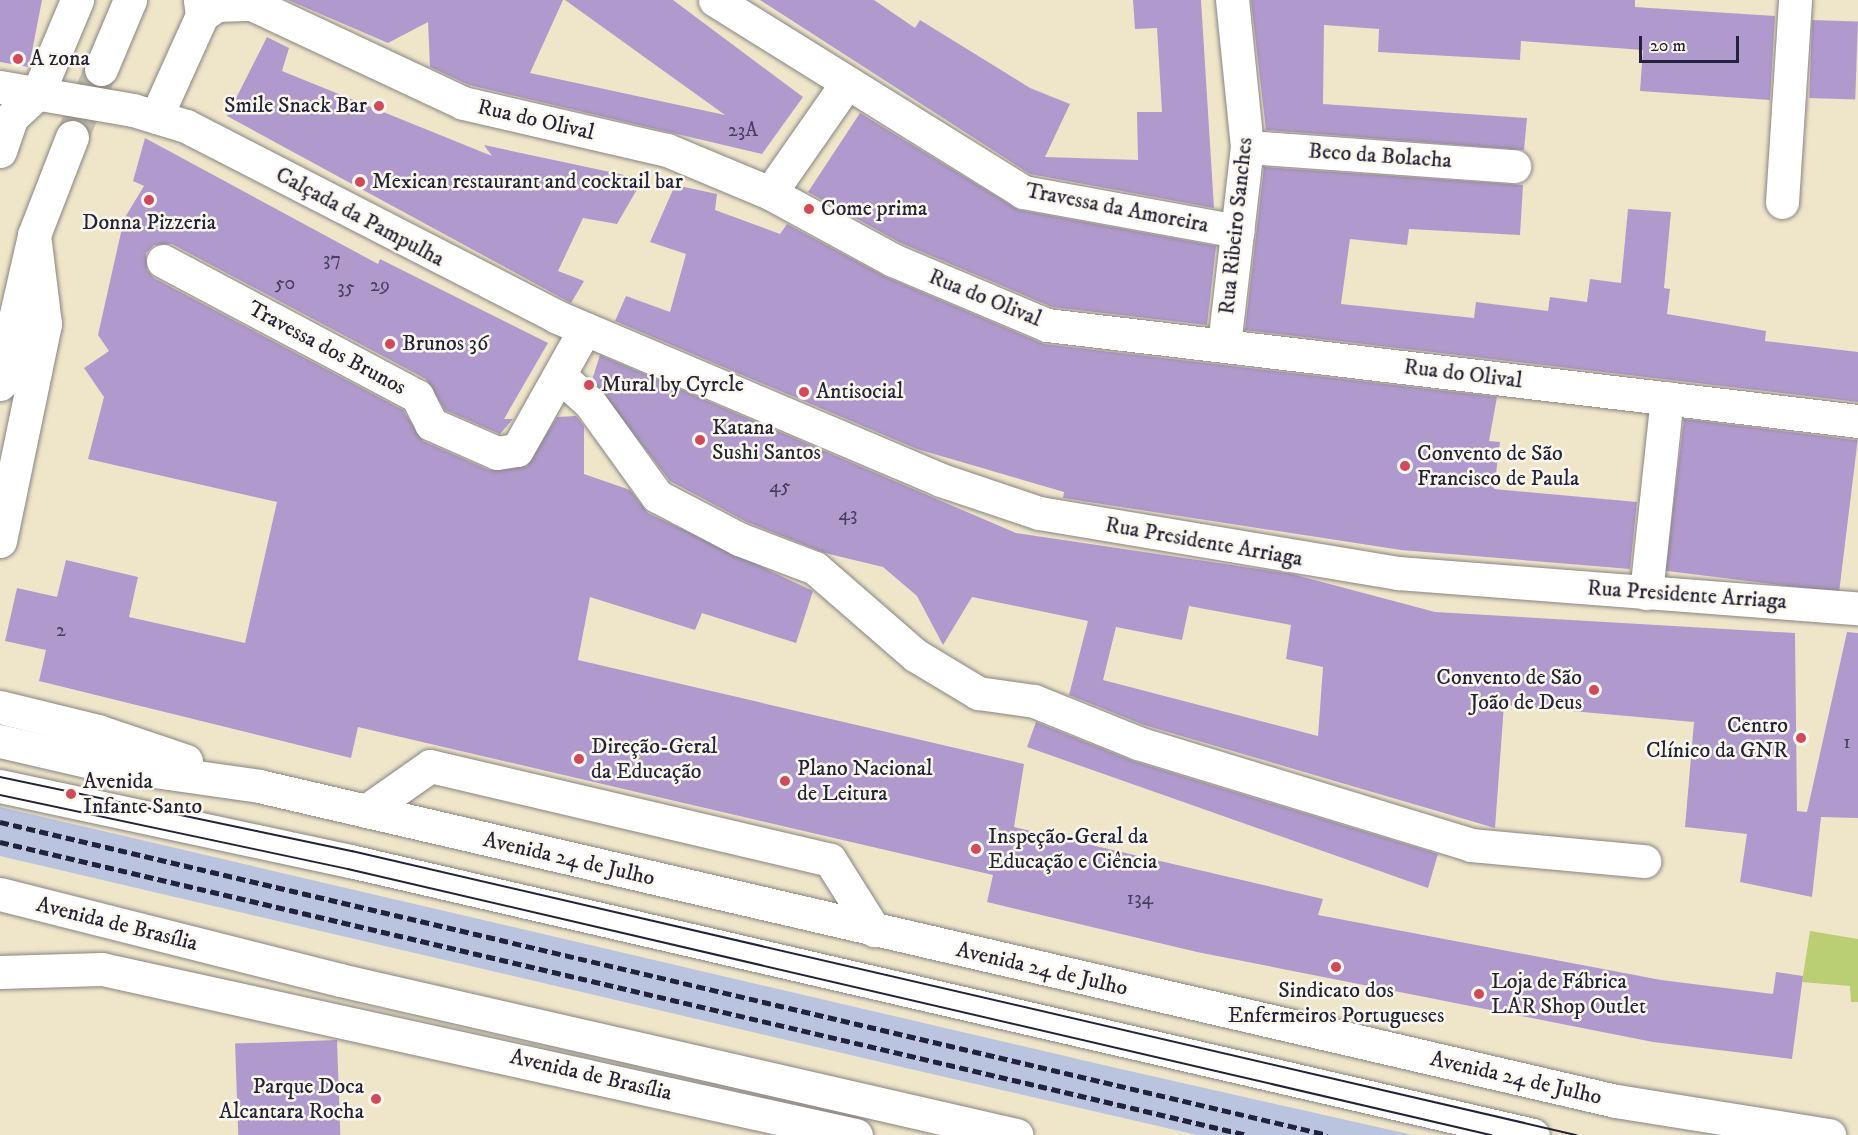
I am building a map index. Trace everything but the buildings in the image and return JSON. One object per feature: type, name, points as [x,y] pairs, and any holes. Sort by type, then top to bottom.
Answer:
[{"type":"street","points":[[0,152],[12,117],[38,93],[76,0]]},
{"type":"street","points":[[101,69],[130,0]]},
{"type":"street","name":"Travessa da Amoreira","points":[[715,0],[846,84],[1023,192],[1237,231]]},
{"type":"street","name":"Rua Ribeiro Sanches","points":[[1224,345],[1247,147],[1232,0]]},
{"type":"street","points":[[1782,202],[1795,0]]},
{"type":"street","name":"Rua do Olival","points":[[201,8],[252,4],[463,103],[667,150],[770,193],[893,260],[1047,325],[1858,421]]},
{"type":"street","points":[[145,113],[201,8]]},
{"type":"street","points":[[770,193],[846,84]]},
{"type":"street","name":"Calçada da Pampulha","points":[[0,87],[145,113],[226,144],[430,255],[585,329]]},
{"type":"street","points":[[0,384],[34,235],[72,137]]},
{"type":"street","name":"Beco da Bolacha","points":[[1247,147],[1514,165]]},
{"type":"street","points":[[0,289],[34,235]]},
{"type":"street","points":[[0,541],[45,324],[34,235]]},
{"type":"street","name":"Travessa dos Brunos","points":[[163,261],[417,396],[431,424],[497,453],[517,450],[585,329]]},
{"type":"street","name":"Rua Presidente Arriaga","points":[[585,329],[941,480],[1039,513],[1398,573],[1858,608]]},
{"type":"street","points":[[560,376],[590,403],[657,496],[739,539],[815,568],[915,655],[978,693],[1034,701],[1138,743],[1471,845],[1644,861]]},
{"type":"street","points":[[1646,593],[1667,398]]},
{"type":"street","name":"Avenida 24 de Julho","points":[[0,707],[98,731],[259,786]]},
{"type":"street","name":"Avenida 24 de Julho","points":[[0,741],[90,762],[259,786],[1616,1101],[1829,1135]]},
{"type":"street","points":[[366,811],[430,766],[830,860],[874,930]]},
{"type":"street","points":[[0,786],[350,861],[1533,1135]]},
{"type":"street","name":"Avenida de Brasília","points":[[0,894],[340,980],[1016,1135]]},
{"type":"street","name":"Avenida de Brasília","points":[[0,972],[102,969],[330,1017],[854,1134],[859,1099]]},
{"type":"street","points":[[330,1017],[340,980]]},
{"type":"shaded area","points":[[0,807],[1112,1067],[1413,1135],[1197,1135],[906,1068],[0,856]]},
{"type":"green space","points":[[1810,931],[1858,939],[1858,1002],[1851,1002],[1850,986],[1802,982]]},
{"type":"tunnel","points":[[72,137],[101,69]]},
{"type":"tram line","points":[[0,777],[352,851],[1576,1135]]},
{"type":"tram line","points":[[0,795],[348,869],[1491,1135]]},
{"type":"railway","points":[[0,822],[1328,1135]]},
{"type":"railway","points":[[0,842],[1247,1135]]},
{"type":"place","name":"A zona","points":[[18,59]]},
{"type":"place","name":"Smile Snack Bar","points":[[379,106]]},
{"type":"place","name":"Mexican restaurant and cocktail bar","points":[[360,182]]},
{"type":"place","name":"Donna Pizzeria","points":[[149,200]]},
{"type":"place","name":"Come prima","points":[[809,209]]},
{"type":"place","name":"Brunos 36","points":[[390,344]]},
{"type":"place","name":"Mural by Cyrcle","points":[[589,385]]},
{"type":"place","name":"Antisocial","points":[[804,392]]},
{"type":"place","name":"Katana Sushi Santos","points":[[700,440]]},
{"type":"place","name":"Convento de São Francisco de Paula","points":[[1405,466]]},
{"type":"place","name":"Convento de São João de Deus","points":[[1594,690]]},
{"type":"place","name":"Centro Clínico da GNR","points":[[1801,738]]},
{"type":"place","name":"Direção-Geral da Educação","points":[[579,759]]},
{"type":"place","name":"Plano Nacional de Leitura","points":[[785,781]]},
{"type":"place","name":"Avenida Infante Santo","points":[[71,794]]},
{"type":"place","name":"Inspeção-Geral da Educação e Ciência","points":[[976,849]]},
{"type":"place","name":"Sindicato dos Enfermeiros Portugueses","points":[[1336,967]]},
{"type":"place","name":"Loja de Fábrica LAR Shop Outlet","points":[[1479,994]]},
{"type":"place","name":"Parque Doca Alcantara Rocha","points":[[376,1099]]}]
